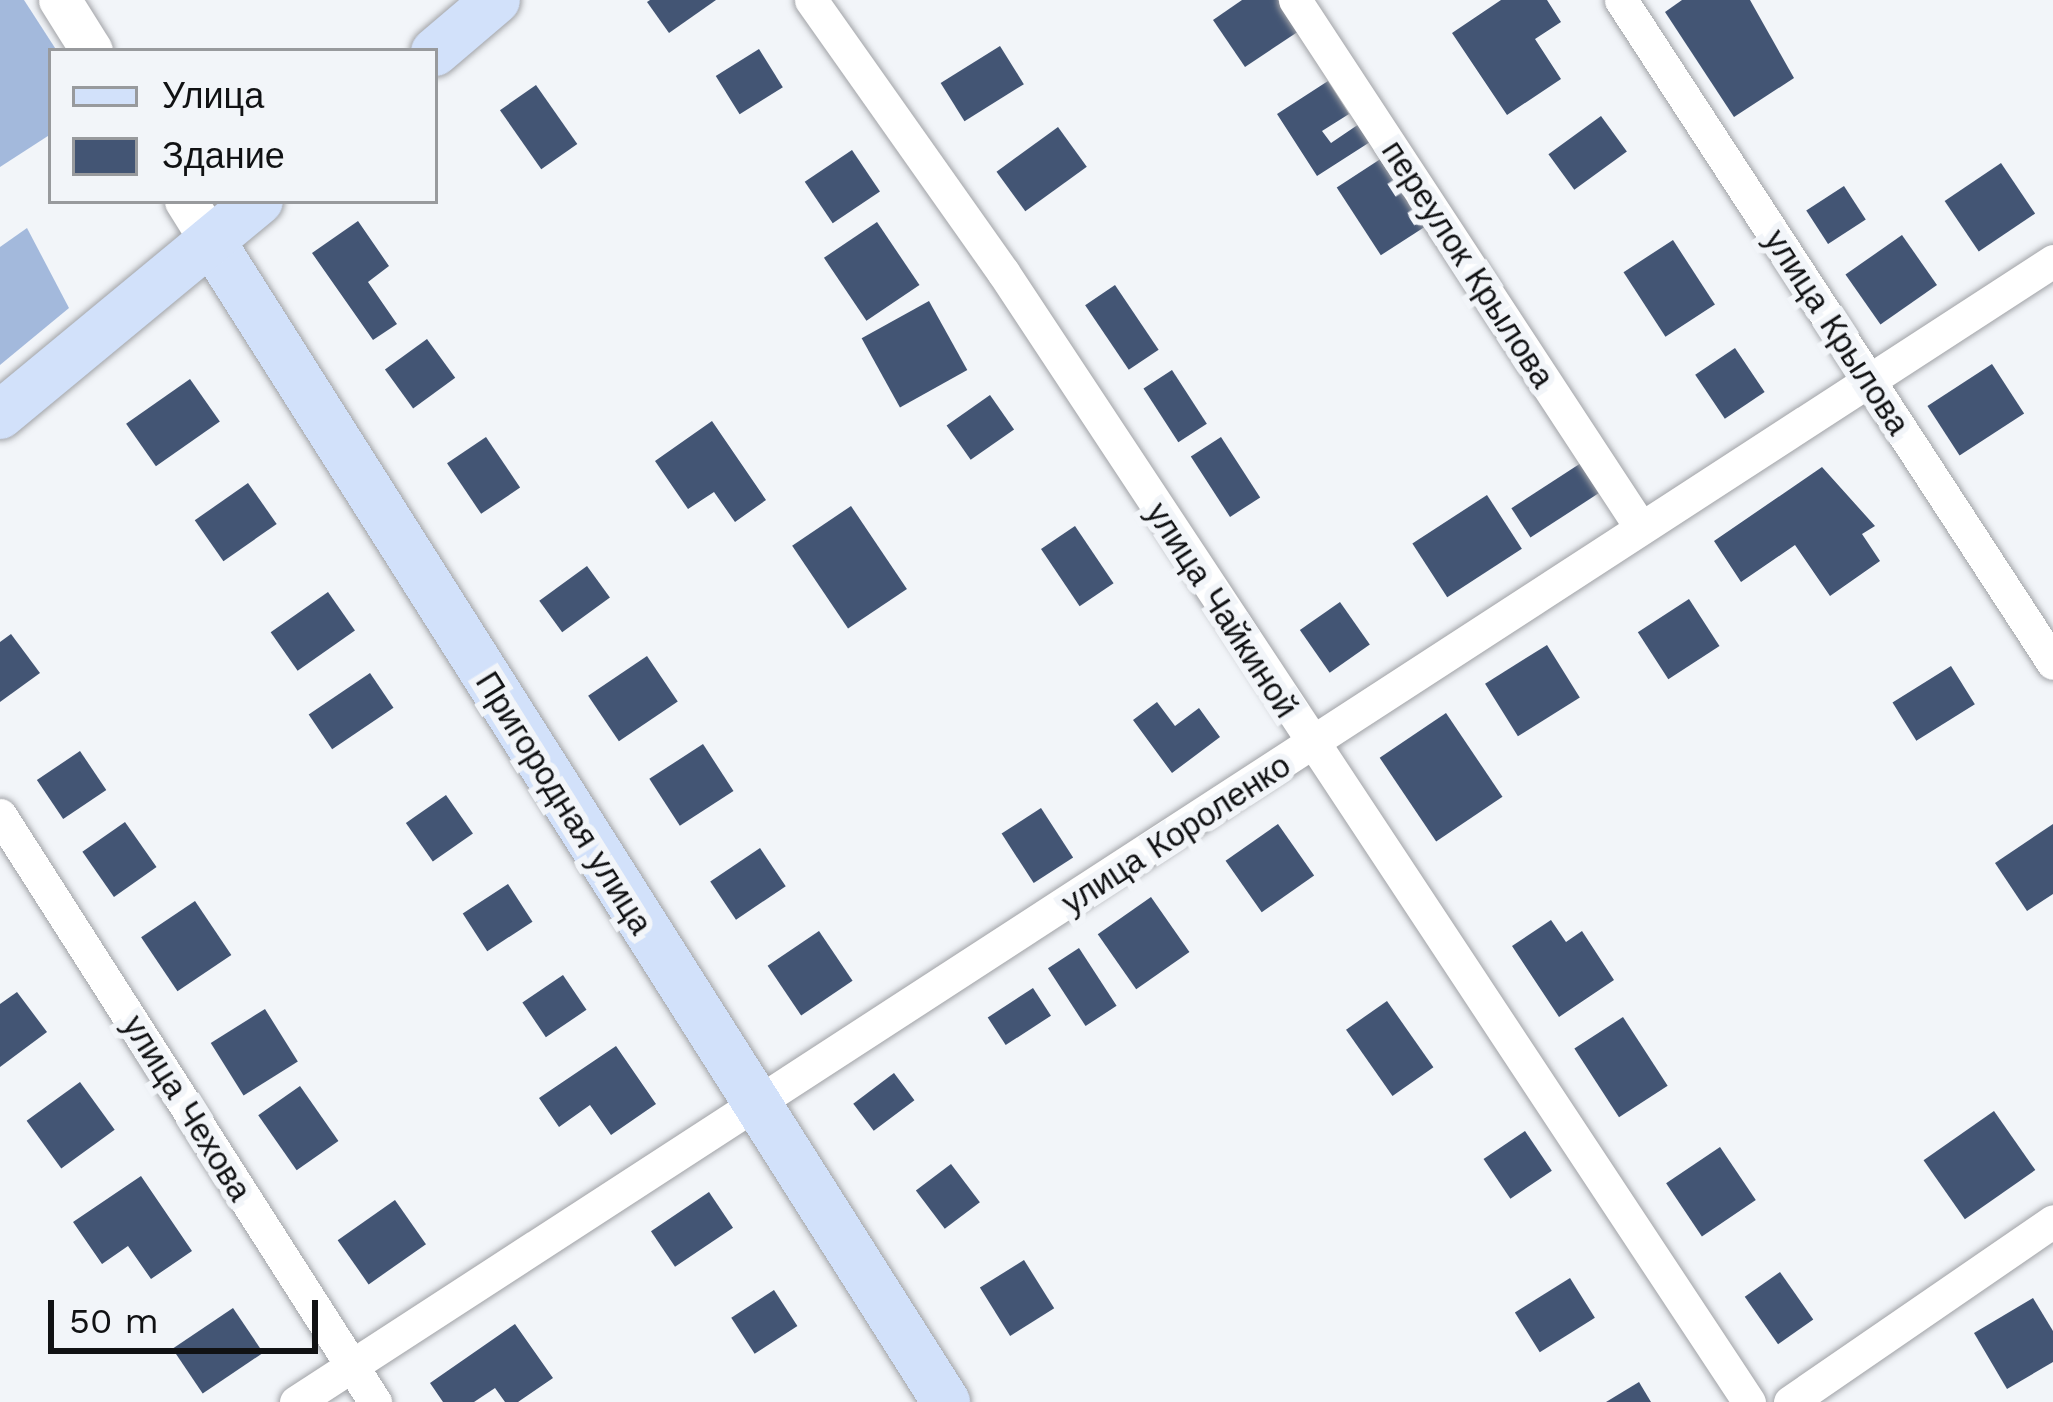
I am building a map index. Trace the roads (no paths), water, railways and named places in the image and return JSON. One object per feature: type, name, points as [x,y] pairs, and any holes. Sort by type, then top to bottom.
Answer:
[{"type":"main road","points":[[438,49],[496,0]]},
{"type":"main road","points":[[0,415],[255,204]]},
{"type":"main road","name":"Пригородная улица","points":[[211,242],[946,1402]]},
{"type":"street","points":[[60,0],[90,48]]},
{"type":"street","name":"улица Чайкиной","points":[[811,0],[1003,272],[1310,747],[1749,1402]]},
{"type":"street","name":"переулок Крылова","points":[[1295,0],[1642,528]]},
{"type":"street","name":"улица Крылова","points":[[1621,0],[2053,663]]},
{"type":"street","name":"Пригородная улица","points":[[188,204],[211,242]]},
{"type":"street","name":"улица Короленко","points":[[296,1402],[757,1108],[2053,261]]},
{"type":"street","name":"улица Чехова","points":[[0,814],[375,1402]]},
{"type":"street","points":[[1790,1402],[2053,1221]]}]
